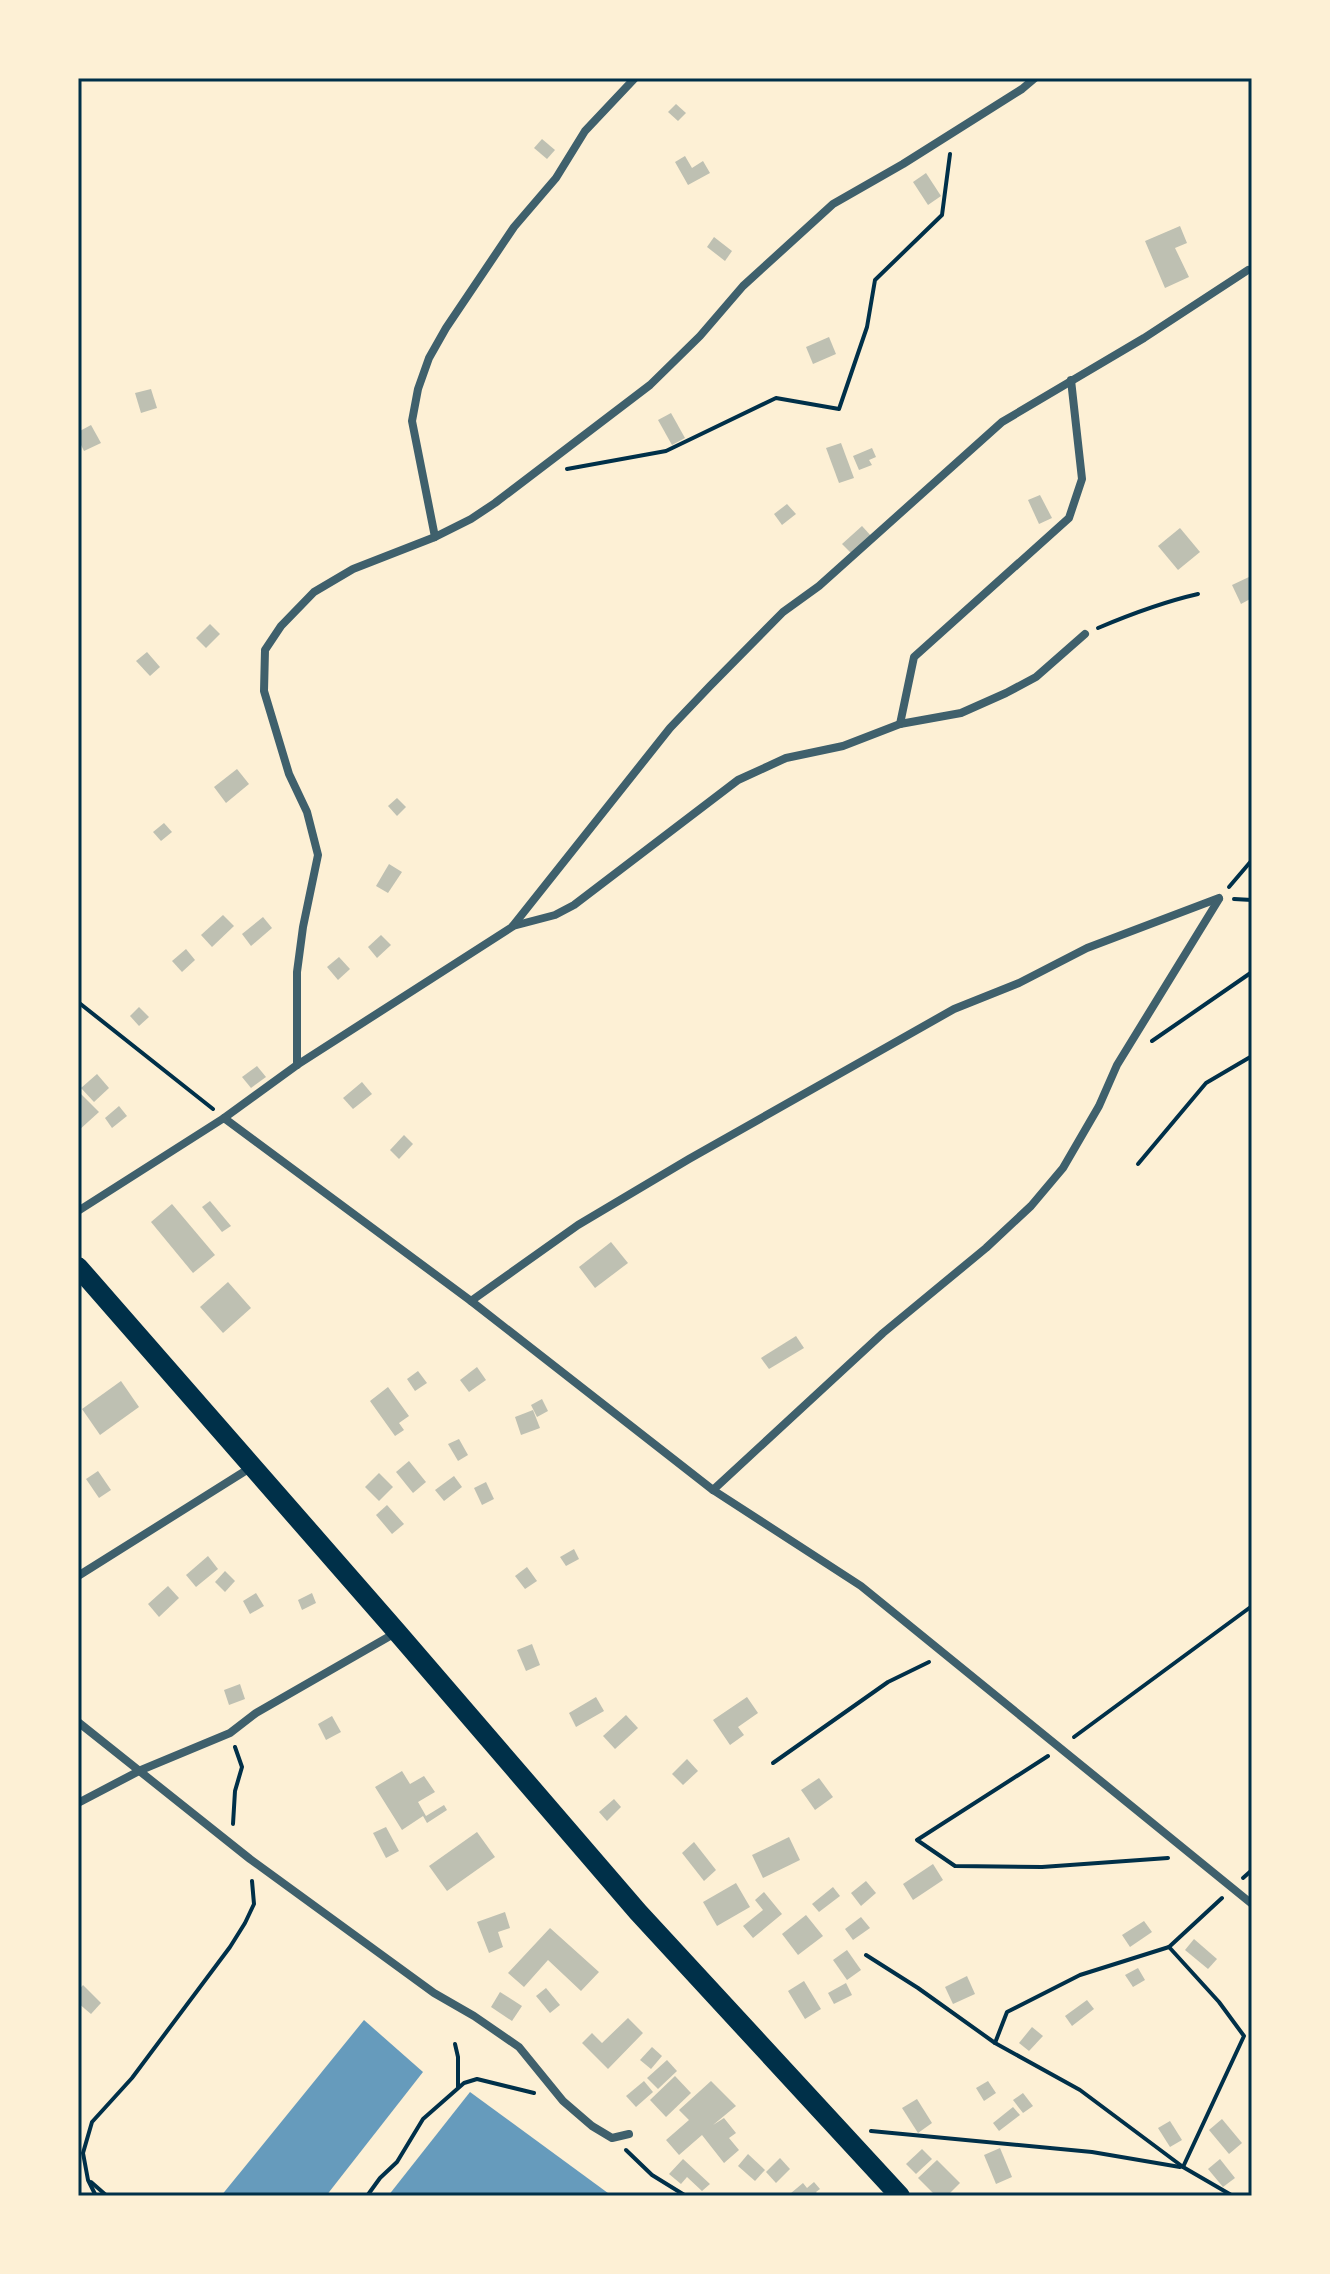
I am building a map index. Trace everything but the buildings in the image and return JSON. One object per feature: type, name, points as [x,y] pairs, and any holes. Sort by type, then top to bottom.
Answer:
[{"type":"main road","points":[[78,1267],[638,1912],[900,2196]]},
{"type":"street","points":[[435,537],[412,421],[418,389],[429,358],[514,227],[556,178],[585,131],[635,78]]},
{"type":"street","points":[[297,1065],[297,972],[318,855],[307,812],[289,774],[264,691],[265,650],[281,626],[314,592],[353,569],[435,537],[471,519],[650,385],[700,336],[743,286],[833,204],[903,164],[1035,78]]},
{"type":"street","points":[[512,927],[670,728],[783,612],[819,586],[1002,422],[1144,338],[1248,270]]},
{"type":"street","points":[[900,724],[914,657],[1069,518],[1082,479],[1071,380]]},
{"type":"street","points":[[78,1211],[512,927],[555,915],[574,905],[738,780],[786,758],[843,746],[900,724],[961,713],[1036,677],[1085,634]]},
{"type":"street","points":[[713,1490],[883,1333],[986,1248],[1031,1206],[1063,1168],[1099,1106],[1117,1065],[1219,898]]},
{"type":"street","points":[[471,1301],[578,1225],[954,1009],[1019,983],[1087,948],[1219,898]]},
{"type":"street","points":[[224,1118],[471,1301],[713,1490],[861,1586],[1252,1904]]},
{"type":"street","points":[[78,1576],[252,1467]]},
{"type":"street","points":[[78,1803],[141,1770],[230,1733],[256,1713],[397,1632]]},
{"type":"street","points":[[78,1722],[238,1850],[434,1993],[519,2047],[563,2101],[592,2126],[612,2138],[629,2134]]},
{"type":"path","points":[[529,476],[666,451],[776,398],[839,409],[867,327],[875,280],[942,215],[953,131]]},
{"type":"path","points":[[1085,634],[1130,614],[1198,594]]},
{"type":"path","points":[[1219,898],[1252,860]]},
{"type":"path","points":[[1117,1065],[1252,972]]},
{"type":"path","points":[[78,1002],[224,1118]]},
{"type":"path","points":[[1138,1164],[1206,1083],[1252,1056]]},
{"type":"path","points":[[1195,1856],[1042,1867],[955,1866],[917,1840],[1061,1748],[1252,1606]]},
{"type":"path","points":[[773,1763],[888,1682],[945,1654]]},
{"type":"path","points":[[96,2196],[88,2180],[83,2153],[92,2122],[132,2078],[206,1980],[238,1935],[254,1904],[251,1876],[238,1850],[232,1820],[235,1791],[242,1767],[230,1733]]},
{"type":"path","points":[[995,2043],[1007,2012],[1080,1975],[1169,1947],[1233,1888]]},
{"type":"path","points":[[1169,1947],[1219,2002],[1244,2036],[1183,2167]]},
{"type":"path","points":[[866,1955],[995,2043],[1080,2090],[1183,2167],[1233,2196]]},
{"type":"path","points":[[455,2044],[458,2087]]},
{"type":"path","points":[[367,2196],[397,2162],[423,2119],[464,2083],[477,2079],[563,2101]]},
{"type":"path","points":[[836,2129],[1003,2142],[1183,2167]]},
{"type":"path","points":[[612,2138],[652,2175],[686,2196]]},
{"type":"path","points":[[88,2180],[107,2196]]},
{"type":"water","points":[[364,2020],[423,2072],[326,2196],[221,2196]]},
{"type":"water","points":[[470,2092],[612,2196],[388,2196]]}]
